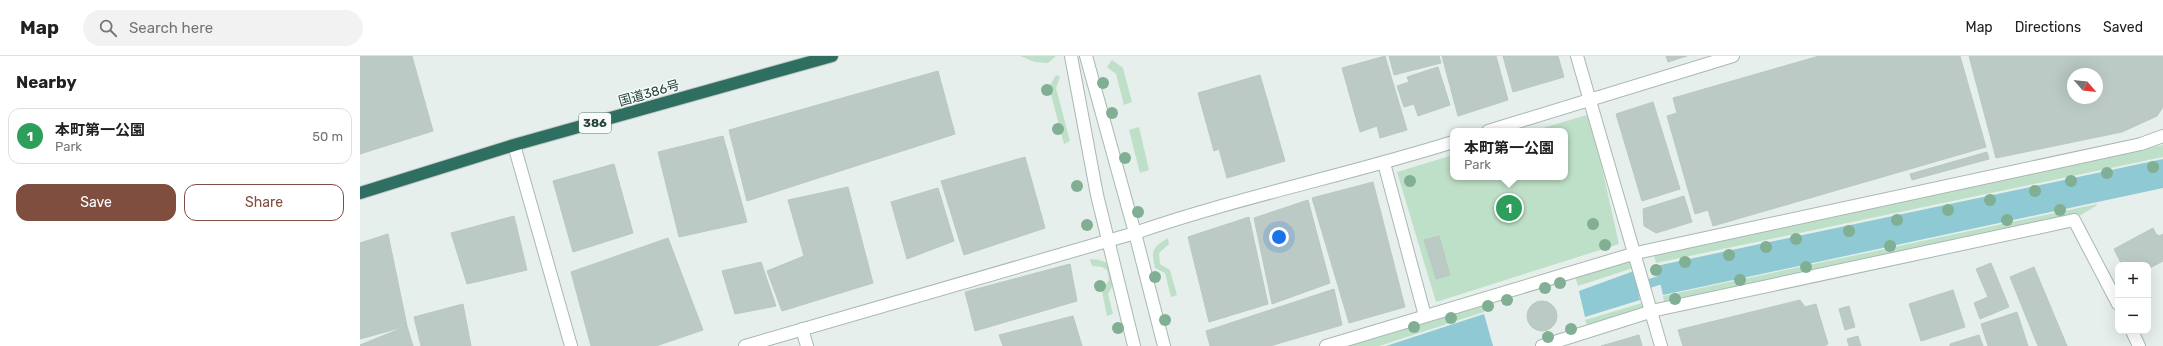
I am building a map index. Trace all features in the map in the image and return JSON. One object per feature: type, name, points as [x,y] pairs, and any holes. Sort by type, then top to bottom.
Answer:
[{"type":"highway","name":"国道386号","points":[[360,193],[514,145],[832,56]]},
{"type":"street","points":[[1071,56],[1097,195],[1134,346]]},
{"type":"street","points":[[1086,56],[1135,233],[1164,346]]},
{"type":"street","points":[[1577,56],[1636,253],[1661,346]]},
{"type":"street","points":[[1498,128],[1732,56]]},
{"type":"street","points":[[1326,346],[1636,253],[2141,144],[2163,136]]},
{"type":"street","points":[[745,346],[1135,233],[1176,219],[1384,163],[1450,143]]},
{"type":"street","points":[[514,145],[571,346]]},
{"type":"street","points":[[1384,163],[1425,316]]},
{"type":"street","points":[[1542,346],[1651,312],[2074,220],[2115,298]]},
{"type":"street","points":[[802,329],[807,346]]},
{"type":"street","points":[[2133,334],[2139,346]]},
{"type":"green space","points":[[1020,56],[1056,56],[1048,63],[1035,62]]},
{"type":"green space","points":[[1112,60],[1123,68],[1132,102],[1124,105],[1116,74],[1107,67]]},
{"type":"green space","points":[[1056,75],[1060,77],[1056,88],[1070,141],[1064,144],[1049,87]]},
{"type":"green space","points":[[1590,114],[1619,244],[1436,302],[1397,172],[1450,156],[1450,180],[1568,180],[1568,128],[1543,128]]},
{"type":"green space","points":[[1139,127],[1149,170],[1140,173],[1129,130]]},
{"type":"green space","points":[[2163,145],[2163,157],[1656,263],[1653,252]]},
{"type":"green space","points":[[2097,204],[2074,219],[1665,306],[1663,296]]},
{"type":"green space","points":[[1168,238],[1169,244],[1159,253],[1160,264],[1170,270],[1177,295],[1171,297],[1165,273],[1155,268],[1153,257],[1156,247]]},
{"type":"green space","points":[[1090,259],[1105,262],[1110,268],[1115,282],[1108,294],[1113,314],[1107,316],[1102,291],[1109,280],[1107,270],[1102,267],[1092,266]]},
{"type":"green space","points":[[1631,260],[1633,268],[1578,286],[1575,276]]},
{"type":"green space","points":[[1642,303],[1643,310],[1588,327],[1585,320]]},
{"type":"green space","points":[[1482,304],[1484,312],[1379,346],[1348,346]]},
{"type":"water","points":[[2163,159],[2163,188],[1663,295],[1656,266]]},
{"type":"water","points":[[1634,271],[1640,300],[1585,317],[1579,291]]},
{"type":"water","points":[[1484,314],[1493,346],[1386,346]]},
{"type":"building","points":[[360,56],[412,56],[433,131],[360,154]]},
{"type":"building","points":[[1385,56],[1407,130],[1380,138],[1377,126],[1360,132],[1342,68]]},
{"type":"building","points":[[1389,56],[1439,56],[1441,63],[1394,75]]},
{"type":"building","points":[[1442,56],[1496,56],[1508,100],[1458,116]]},
{"type":"building","points":[[1503,56],[1558,56],[1564,77],[1513,92]]},
{"type":"building","points":[[1666,56],[1687,56],[1668,62]]},
{"type":"building","points":[[1819,56],[1960,56],[1986,147],[1713,226],[1708,210],[1695,214],[1667,116],[1677,113],[1673,98]]},
{"type":"building","points":[[1969,56],[2163,56],[2163,107],[2157,116],[2122,132],[1996,158]]},
{"type":"building","points":[[1438,67],[1450,105],[1418,116],[1414,104],[1404,107],[1397,86],[1409,82],[1407,77]]},
{"type":"building","points":[[938,71],[955,134],[747,201],[729,130]]},
{"type":"building","points":[[1260,75],[1285,161],[1227,178],[1219,149],[1214,151],[1198,93]]},
{"type":"building","points":[[1653,102],[1680,189],[1642,201],[1616,114]]},
{"type":"building","points":[[723,136],[747,222],[679,237],[658,152]]},
{"type":"building","points":[[1987,152],[1989,159],[1912,180],[1910,174]]},
{"type":"building","points":[[1025,157],[1045,228],[964,255],[941,181]]},
{"type":"building","points":[[614,164],[633,233],[573,252],[553,181]]},
{"type":"building","points":[[1373,182],[1405,307],[1349,323],[1312,198]]},
{"type":"building","points":[[848,187],[873,283],[782,311],[767,271],[804,256],[788,200]]},
{"type":"building","points":[[938,188],[954,241],[907,259],[891,202]]},
{"type":"building","points":[[1684,196],[1692,222],[1656,233],[1644,226],[1643,209]]},
{"type":"building","points":[[1308,200],[1330,283],[1272,304],[1254,218]]},
{"type":"building","points":[[514,216],[527,270],[467,284],[451,233]]},
{"type":"building","points":[[1249,217],[1268,304],[1209,322],[1188,237]]},
{"type":"building","points":[[2153,228],[2159,236],[2163,234],[2163,261],[2151,267],[2151,262],[2120,262],[2114,249]]},
{"type":"building","points":[[388,234],[407,326],[360,339],[360,243]]},
{"type":"building","points":[[1439,236],[1450,275],[1436,279],[1424,240]]},
{"type":"building","points":[[668,238],[703,330],[656,346],[591,346],[571,272]]},
{"type":"building","points":[[761,262],[776,306],[735,314],[722,271]]},
{"type":"building","points":[[1991,263],[2009,307],[1980,319],[1974,303],[1988,297],[1976,269]]},
{"type":"building","points":[[1070,264],[1077,301],[975,331],[965,292]]},
{"type":"building","points":[[2034,267],[2067,346],[2038,346],[2010,277]]},
{"type":"building","points":[[1334,289],[1342,325],[1270,346],[1210,346],[1206,331]]},
{"type":"building","points":[[1953,290],[1965,327],[1921,341],[1909,304]]},
{"type":"building","points":[[1800,300],[1805,307],[1816,304],[1828,344],[1824,346],[1683,346],[1678,330]]},
{"type":"building","points":[[1542,301],[1553,305],[1557,316],[1553,327],[1542,331],[1531,327],[1527,316],[1531,305]]},
{"type":"building","points":[[463,304],[471,346],[421,346],[414,317]]},
{"type":"building","points":[[1849,306],[1855,327],[1845,330],[1839,309]]},
{"type":"building","points":[[2017,312],[2028,346],[1988,346],[1981,324]]},
{"type":"building","points":[[1073,316],[1082,346],[1003,346],[999,335]]},
{"type":"building","points":[[407,326],[413,346],[360,346],[360,345]]},
{"type":"building","points":[[1639,335],[1642,346],[1601,346]]},
{"type":"building","points":[[1979,335],[1983,346],[1950,346],[1950,344]]},
{"type":"building","points":[[1858,336],[1861,346],[1849,346],[1847,339]]},
{"type":"waterway","points":[[1638,287],[1670,277]]},
{"type":"place","name":"本町第一公園","points":[[1509,208]]}]
